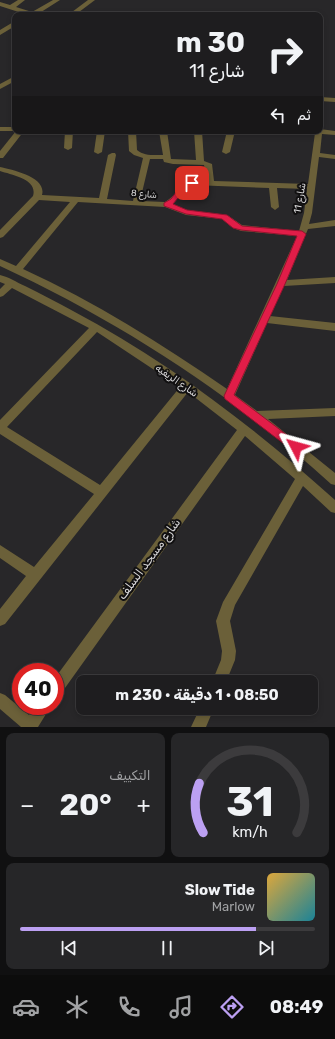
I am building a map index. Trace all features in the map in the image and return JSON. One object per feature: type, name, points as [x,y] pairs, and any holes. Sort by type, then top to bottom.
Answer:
[{"type":"street","points":[[4,7],[22,0]]},
{"type":"street","points":[[38,12],[57,0]]},
{"type":"street","points":[[75,12],[92,0]]},
{"type":"street","points":[[4,7],[22,12]]},
{"type":"street","points":[[0,33],[12,25]]},
{"type":"street","points":[[0,87],[12,81]]},
{"type":"street","points":[[323,99],[335,100]]},
{"type":"street","points":[[0,129],[12,129]]},
{"type":"street","points":[[323,132],[335,133]]},
{"type":"street","points":[[0,156],[18,134]]},
{"type":"street","points":[[68,148],[69,134]]},
{"type":"street","points":[[98,152],[101,134]]},
{"type":"street","points":[[132,134],[133,151],[138,155],[147,157],[166,157]]},
{"type":"street","points":[[163,134],[166,157],[168,161],[206,164],[209,166],[211,184]]},
{"type":"street","points":[[198,134],[200,163]]},
{"type":"street","points":[[226,152],[230,134]]},
{"type":"street","name":"شارع 11","points":[[229,396],[281,284],[303,230],[312,187],[319,134]]},
{"type":"street","points":[[103,200],[112,155]]},
{"type":"street","points":[[317,155],[335,157]]},
{"type":"street","points":[[136,203],[147,157]]},
{"type":"street","points":[[0,169],[36,183],[39,187],[37,197],[0,235]]},
{"type":"street","name":"شارع 8","points":[[37,197],[167,205],[173,201],[184,186],[192,183],[312,187]]},
{"type":"street","points":[[273,186],[275,207]]},
{"type":"street","points":[[18,270],[76,199]]},
{"type":"street","points":[[167,205],[186,212],[224,217],[241,228],[303,230],[335,223]]},
{"type":"street","name":"شارع الريفيه","points":[[0,262],[92,308],[184,364],[256,415],[335,480]]},
{"type":"street","name":"شارع الريفيه","points":[[0,278],[96,328],[187,386],[244,428],[302,476],[335,508]]},
{"type":"street","points":[[281,284],[335,280]]},
{"type":"street","points":[[0,294],[12,283]]},
{"type":"street","points":[[264,319],[335,327]]},
{"type":"street","points":[[96,328],[0,427],[101,492]]},
{"type":"street","points":[[0,619],[187,386]]},
{"type":"street","points":[[256,415],[335,412]]},
{"type":"street","name":"شارع مسجد السلف","points":[[64,678],[244,428]]},
{"type":"street","points":[[222,675],[228,660],[229,651],[223,621],[229,602],[302,476]]},
{"type":"street","points":[[0,551],[35,575]]},
{"type":"street","points":[[0,700],[29,726],[37,715]]},
{"type":"street","points":[[198,727],[204,715]]},
{"type":"route","points":[[192,183],[184,186],[173,201],[167,205],[186,212],[224,217],[241,228],[302,234],[281,284],[229,396],[256,415],[296,447]]}]
